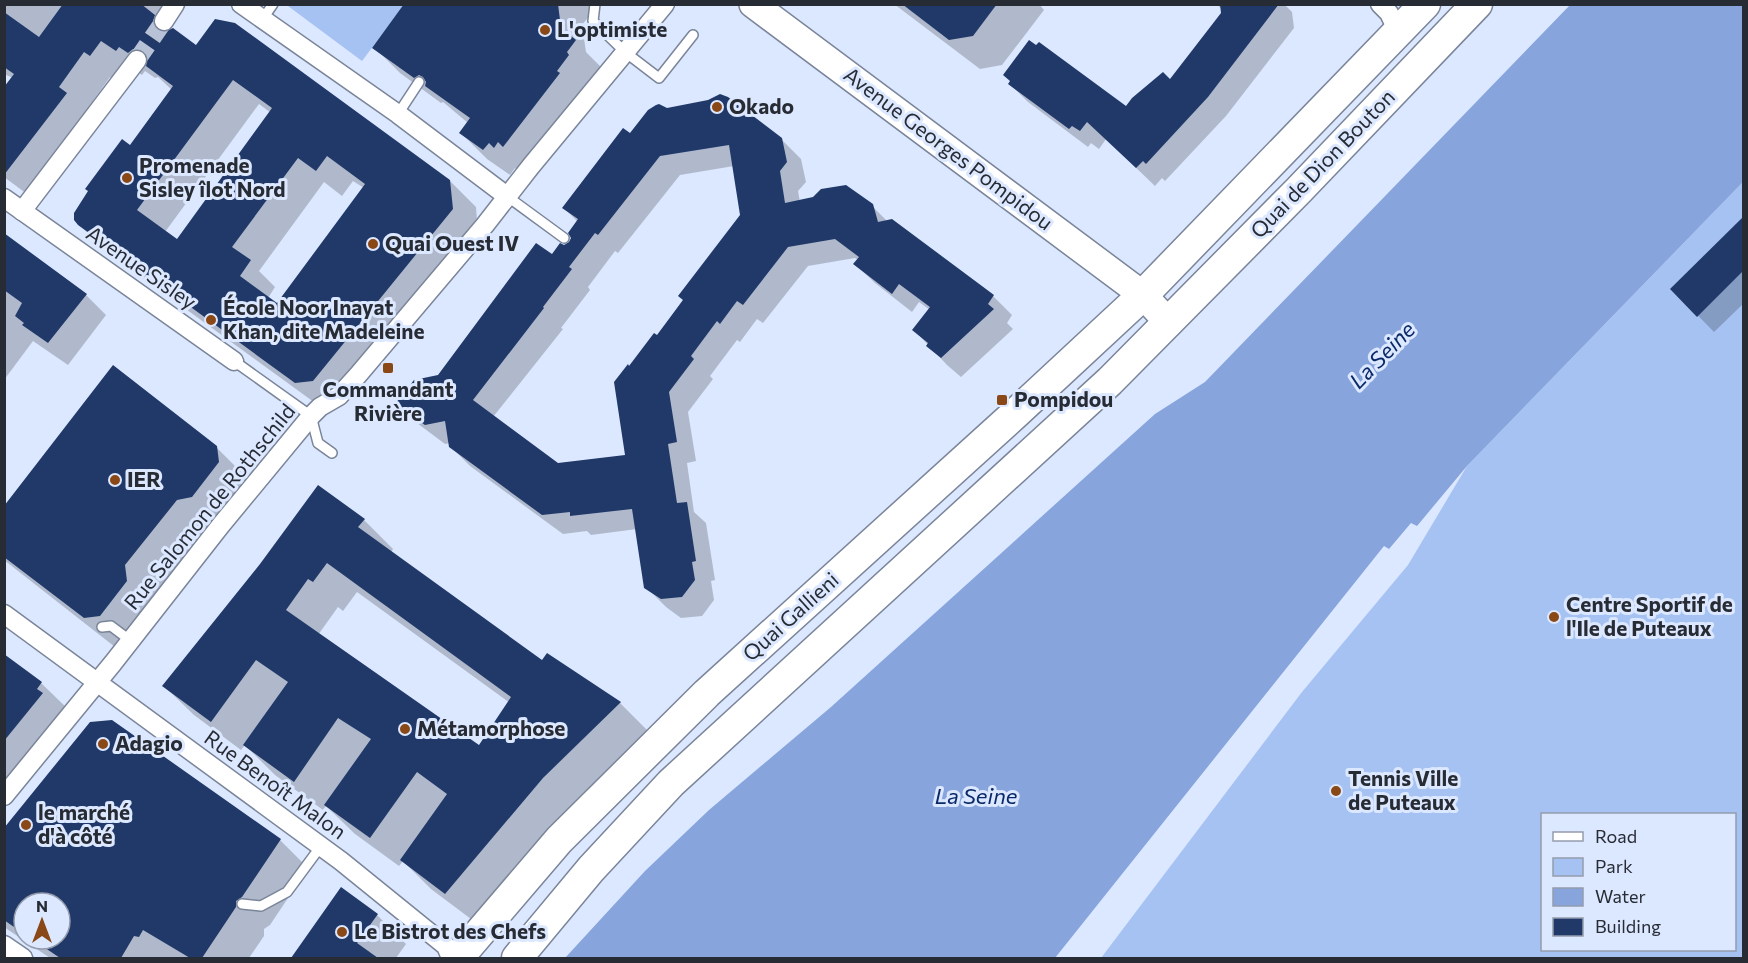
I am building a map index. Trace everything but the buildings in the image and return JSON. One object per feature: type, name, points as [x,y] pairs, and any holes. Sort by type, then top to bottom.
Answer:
[{"type":"main road","name":"Quai de Dion Bouton","points":[[1143,295],[1425,4]]},
{"type":"main road","name":"Quai de Dion Bouton","points":[[1169,323],[1477,4]]},
{"type":"main road","name":"Quai Gallieni","points":[[458,958],[559,840],[706,693],[1016,414],[1143,295]]},
{"type":"main road","name":"Quai Gallieni","points":[[517,958],[591,869],[671,783],[1073,416],[1169,323]]},
{"type":"street","points":[[164,21],[175,4]]},
{"type":"street","points":[[241,4],[398,114],[508,197]]},
{"type":"street","name":"Rue Salomon de Rothschild","points":[[4,796],[311,416],[320,407],[339,396],[358,375],[508,197],[665,4]]},
{"type":"street","name":"Avenue Georges Pompidou","points":[[753,4],[1143,295],[1169,323]]},
{"type":"street","points":[[1380,4],[1389,13],[1398,32]]},
{"type":"street","points":[[22,211],[137,60]]},
{"type":"street","name":"Avenue Sisley","points":[[4,198],[234,361]]},
{"type":"street","name":"Rue Benoît Malon","points":[[4,614],[321,846],[446,946],[451,958]]},
{"type":"street","points":[[4,945],[23,958]]},
{"type":"lane","points":[[262,20],[273,4]]},
{"type":"lane","points":[[595,4],[593,21],[624,52],[659,78],[693,35]]},
{"type":"lane","points":[[398,114],[419,82]]},
{"type":"lane","points":[[508,197],[564,238]]},
{"type":"lane","name":"Avenue Sisley","points":[[234,361],[311,416]]},
{"type":"lane","points":[[311,416],[318,443],[332,453]]},
{"type":"lane","points":[[102,627],[111,626],[130,641]]},
{"type":"lane","points":[[242,904],[261,906],[288,892],[321,846]]},
{"type":"green space","points":[[289,4],[404,5],[362,61],[288,6]]},
{"type":"green space","name":"Centre Sportif de l'Ile de Puteaux","points":[[1743,182],[1743,958],[1101,958],[1302,692],[1408,565],[1467,466]]},
{"type":"water","name":"La Seine","points":[[1571,4],[1743,5],[1743,182],[1467,466],[1417,526],[1411,523],[1389,549],[1384,546],[1055,958],[565,958],[645,871],[709,810],[831,707],[1155,414],[1205,382]]},
{"type":"tunnel","points":[[137,60],[164,21]]},
{"type":"place","name":"L'optimiste","points":[[545,30]]},
{"type":"place","name":"Okado","points":[[717,107]]},
{"type":"place","name":"Promenade Sisley îlot Nord","points":[[127,178]]},
{"type":"place","name":"Quai Ouest IV","points":[[373,244]]},
{"type":"place","name":"École Noor Inayat Khan, dite Madeleine","points":[[211,320]]},
{"type":"place","name":"Commandant Rivière","points":[[388,368]]},
{"type":"place","name":"Pompidou","points":[[1002,400]]},
{"type":"place","name":"IER","points":[[115,480]]},
{"type":"place","name":"Centre Sportif de l'Ile de Puteaux","points":[[1554,617]]},
{"type":"place","name":"Métamorphose","points":[[405,729]]},
{"type":"place","name":"Adagio","points":[[103,744]]},
{"type":"place","name":"Tennis Ville de Puteaux","points":[[1336,791]]},
{"type":"place","name":"le marché d'à côté","points":[[26,825]]},
{"type":"place","name":"Le Bistrot des Chefs","points":[[342,932]]}]
